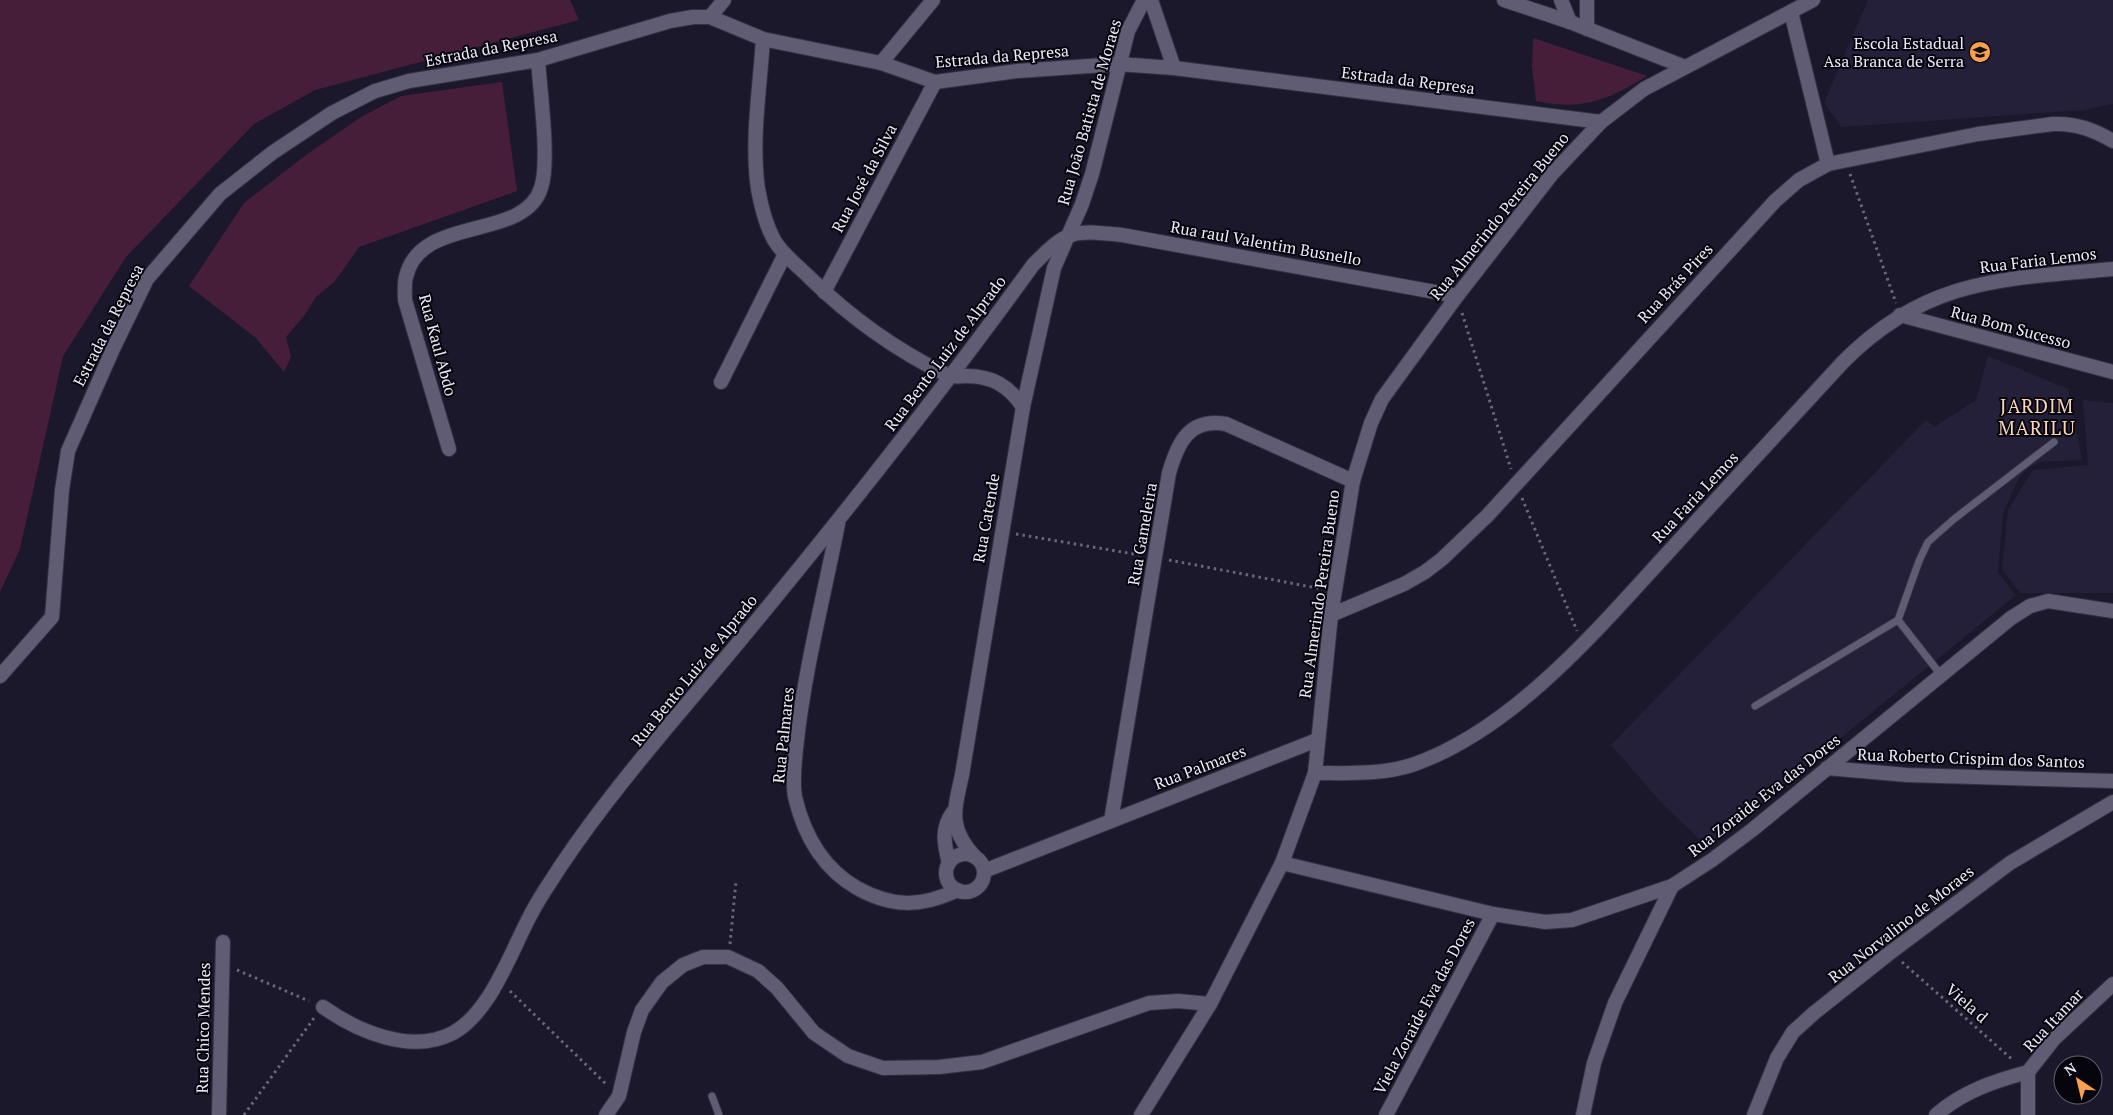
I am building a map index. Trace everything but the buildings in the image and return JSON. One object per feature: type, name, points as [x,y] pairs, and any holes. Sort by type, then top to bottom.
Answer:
[{"type":"street","points":[[710,17],[724,0]]},
{"type":"street","points":[[881,63],[934,0]]},
{"type":"street","name":"Rua João Batista de Moraes","points":[[1068,234],[1092,174],[1118,64],[1128,31],[1144,0]]},
{"type":"street","points":[[1151,0],[1174,68]]},
{"type":"street","points":[[1504,0],[1570,22],[1685,67]]},
{"type":"street","points":[[1561,0],[1570,22]]},
{"type":"street","points":[[1587,0],[1587,29]]},
{"type":"street","name":"Rua Almerindo Pereira Bueno","points":[[1141,1115],[1210,1004],[1282,863],[1315,774],[1331,615],[1353,481],[1371,423],[1382,399],[1457,296],[1552,174],[1601,122],[1644,89],[1813,0]]},
{"type":"street","points":[[1791,12],[1828,164]]},
{"type":"street","name":"Estrada da Represa","points":[[0,676],[52,617],[62,490],[68,451],[112,349],[147,279],[180,238],[220,194],[272,153],[332,113],[375,91],[409,81],[538,60],[670,21],[710,17],[763,38],[881,63],[935,82],[1018,71],[1118,64],[1174,68],[1601,122]]},
{"type":"street","points":[[763,38],[756,163],[765,217],[774,239],[785,254],[847,314],[885,341],[949,376],[986,377],[1003,384],[1014,394],[1023,407]]},
{"type":"street","name":"Rua Kaul Abdo","points":[[449,449],[405,300],[406,278],[412,262],[426,248],[444,237],[515,216],[532,205],[541,189],[544,164],[538,60]]},
{"type":"street","name":"Rua José da Silva","points":[[824,292],[935,82]]},
{"type":"street","name":"Rua Brás Pires","points":[[1331,615],[1404,584],[1442,559],[1488,515],[1774,201],[1799,180],[1828,164],[1978,134],[2053,124],[2066,124],[2093,130],[2113,141]]},
{"type":"street","name":"Rua raul Valentim Busnello","points":[[1068,234],[1090,232],[1122,235],[1457,296]]},
{"type":"street","name":"Rua Bento Luiz de Alprado","points":[[323,1007],[354,1026],[389,1038],[414,1041],[452,1033],[477,1014],[498,979],[532,910],[567,857],[612,797],[839,520],[1033,265],[1068,234]]},
{"type":"street","name":"Rua Catende","points":[[975,857],[964,845],[956,828],[954,812],[962,775],[1023,407],[1054,268],[1068,234]]},
{"type":"street","points":[[721,382],[785,254]]},
{"type":"street","name":"Rua Faria Lemos","points":[[1315,774],[1384,771],[1410,765],[1445,751],[1493,723],[1537,686],[1621,604],[1843,362],[1857,348],[1900,315],[1931,299],[1980,283],[2008,278],[2113,269]]},
{"type":"street","name":"Rua Bom Sucesso","points":[[1900,315],[2113,372]]},
{"type":"street","name":"Rua Gameleira","points":[[1111,821],[1170,473],[1180,443],[1196,427],[1214,422],[1226,424],[1353,481]]},
{"type":"street","name":"Rua Palmares","points":[[839,520],[800,714],[795,796],[805,830],[824,861],[848,882],[869,894],[889,902],[921,903],[958,890],[964,892],[977,888],[984,877],[984,870],[1317,740]]},
{"type":"street","name":"Rua Zoraide Eva das Dores","points":[[1282,863],[1493,914],[1545,922],[1572,920],[1672,886],[1712,860],[1752,830],[2011,618],[2030,606],[2048,601],[2113,611]]},
{"type":"street","name":"Rua Roberto Crispim dos Santos","points":[[1827,768],[1907,775],[2113,781]]},
{"type":"street","name":"Rua Norvalino de Moraes","points":[[1754,1115],[1766,1082],[1793,1032],[1891,952],[2010,863],[2113,802]]},
{"type":"street","name":"Rua Catende","points":[[949,863],[944,844],[944,831],[947,820],[954,812]]},
{"type":"street","points":[[958,890],[953,887],[947,876],[949,863],[963,854],[975,857],[980,861],[984,870]]},
{"type":"street","points":[[1584,1115],[1594,1063],[1615,1003],[1672,886]]},
{"type":"street","name":"Viela Zoraide Eva das Dores","points":[[1386,1115],[1493,914]]},
{"type":"street","name":"Rua Chico Mendes","points":[[219,1115],[223,942]]},
{"type":"street","points":[[606,1115],[619,1096],[634,1032],[642,1010],[662,982],[683,965],[703,957],[728,957],[758,971],[777,988],[814,1033],[832,1047],[848,1056],[883,1068],[939,1067],[982,1062],[1149,1004],[1178,1001],[1210,1004]]},
{"type":"street","name":"Rua Itamar","points":[[2028,1115],[2028,1072],[2054,1039],[2113,984]]},
{"type":"street","points":[[1936,1115],[1951,1102],[1995,1080],[2028,1072]]},
{"type":"lane","points":[[1755,706],[1898,620],[1919,561],[1928,542],[1954,519],[2054,442]]},
{"type":"lane","points":[[1898,620],[1942,675]]},
{"type":"lane","points":[[712,1096],[719,1115]]},
{"type":"path","points":[[1846,161],[1900,315]]},
{"type":"path","points":[[728,957],[736,881]]},
{"type":"path","name":"Viela d","points":[[1891,952],[2028,1072]]},
{"type":"path","points":[[222,963],[323,1007],[244,1115]]},
{"type":"path","points":[[498,979],[619,1096]]},
{"type":"shaded area","points":[[0,0],[570,0],[579,20],[315,90],[254,124],[126,257],[63,356],[20,549],[0,592]]},
{"type":"shaded area","name":"Escola Estadual Asa Branca de Serra","points":[[1868,0],[2113,0],[2113,104],[2084,110],[1841,127],[1824,103]]},
{"type":"shaded area","points":[[1533,38],[1647,76],[1607,97],[1581,104],[1552,104],[1536,101],[1532,67]]},
{"type":"shaded area","points":[[502,82],[517,191],[359,247],[335,281],[316,297],[304,316],[286,337],[291,357],[284,372],[256,338],[189,286],[244,203],[306,155],[361,117],[401,96]]},
{"type":"shaded area","points":[[1988,356],[2068,389],[2082,460],[2040,462],[2027,469],[2018,479],[2003,513],[1998,572],[2016,595],[1707,847],[1660,801],[1611,745],[1926,420],[1934,427],[1976,400]]},
{"type":"shaded area","points":[[2083,400],[2113,403],[2113,593],[2020,593],[2002,569],[2008,510],[2033,470],[2088,465]]},
{"type":"place","name":"Escola Estadual Asa Branca de Serra","points":[[1980,52]]},
{"type":"district","name":"JARDIM MARILU","points":[[2037,417]]}]
